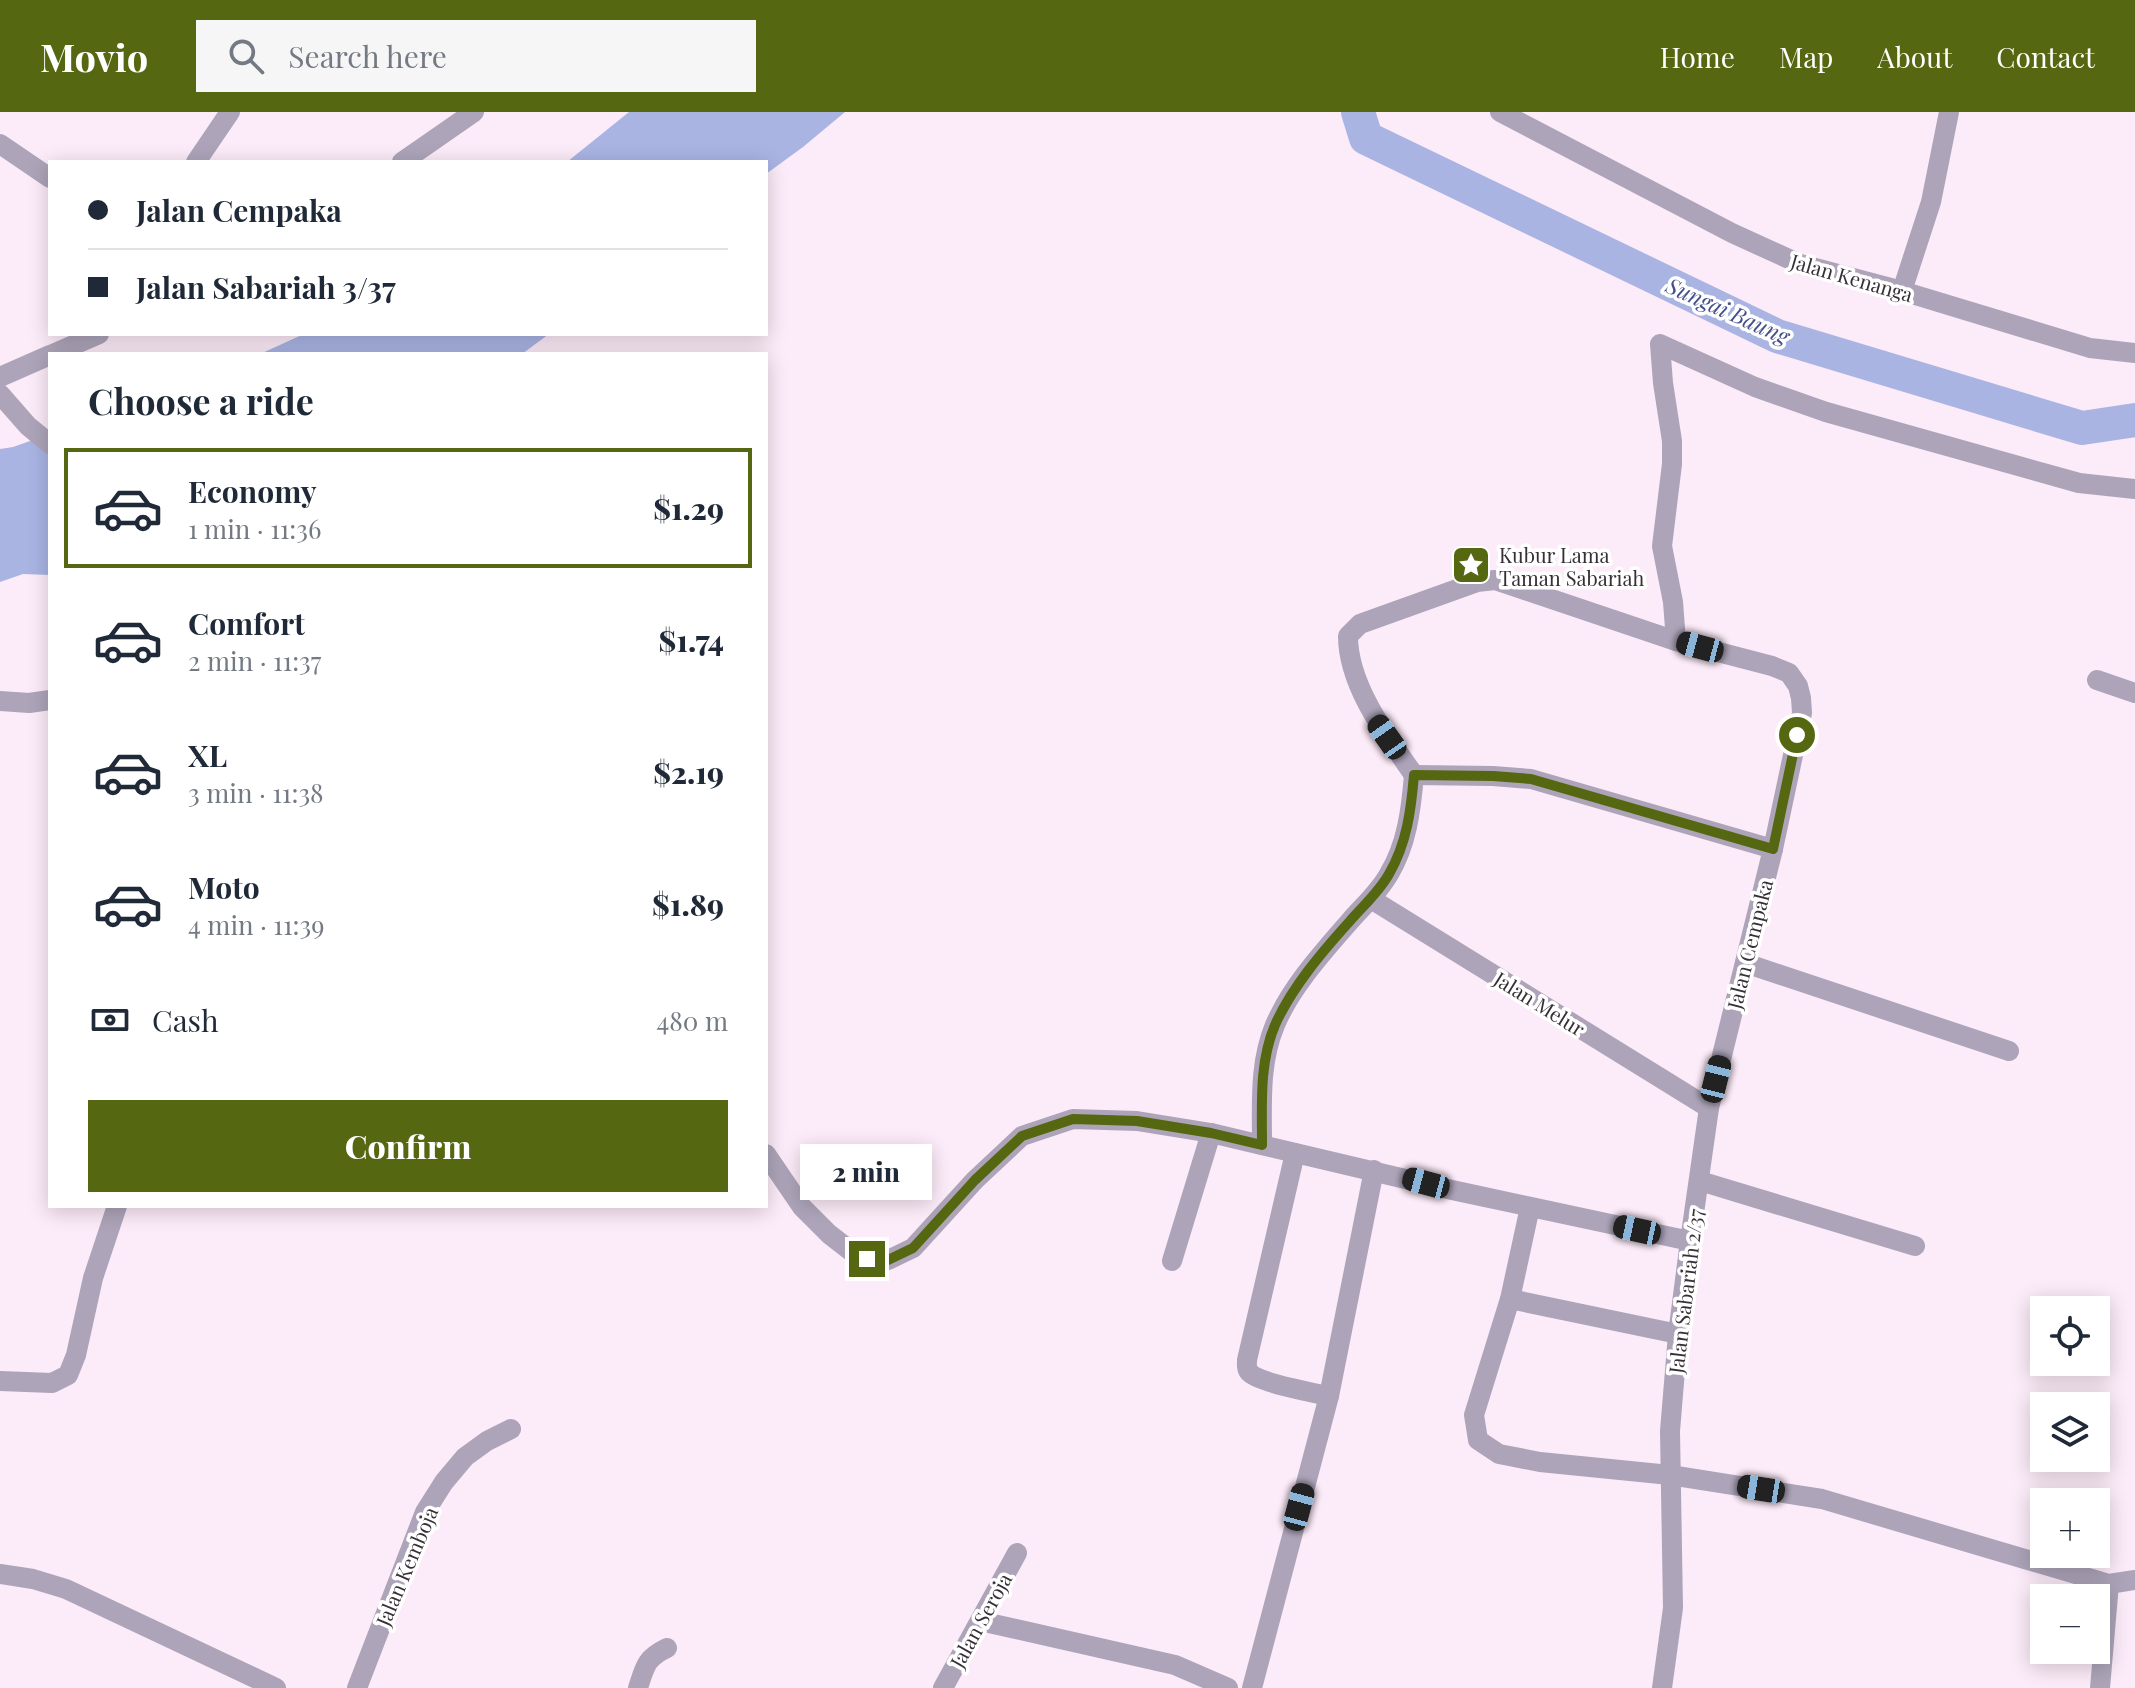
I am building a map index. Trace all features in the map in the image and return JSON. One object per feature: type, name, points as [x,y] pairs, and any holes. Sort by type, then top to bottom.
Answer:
[{"type":"street","points":[[197,160],[230,112]]},
{"type":"street","points":[[405,160],[474,112]]},
{"type":"street","name":"Jalan Kenanga","points":[[1500,112],[1732,233],[1800,264],[1902,291],[2090,348],[2135,353]]},
{"type":"street","points":[[1902,291],[1931,202],[1949,112]]},
{"type":"street","points":[[0,144],[48,177]]},
{"type":"street","points":[[59,352],[95,336]]},
{"type":"street","points":[[1262,1145],[1262,1070],[1274,1027],[1294,989],[1389,874],[1411,815],[1414,775],[1374,718],[1353,667],[1348,636],[1360,624],[1477,582],[1495,580],[1676,641],[1673,602],[1662,546],[1672,441],[1660,344],[1755,387],[1826,412],[2079,483],[2135,489]]},
{"type":"street","points":[[0,377],[48,357]]},
{"type":"street","points":[[0,394],[28,426],[48,442]]},
{"type":"street","name":"Jalan Cempaka","points":[[1676,641],[1789,673],[1798,686],[1802,713],[1773,849],[1709,1108]]},
{"type":"street","points":[[2097,680],[2135,693]]},
{"type":"street","points":[[0,701],[29,703],[48,700]]},
{"type":"street","points":[[1414,775],[1531,779],[1773,849]]},
{"type":"street","name":"Jalan Melur","points":[[1371,899],[1709,1108]]},
{"type":"street","points":[[1745,963],[2009,1051]]},
{"type":"street","name":"Jalan Sabariah 2/37","points":[[1662,1688],[1673,1608],[1670,1431],[1678,1334],[1709,1108]]},
{"type":"street","points":[[768,1157],[802,1207],[829,1234],[856,1255],[867,1259],[888,1260],[913,1248],[975,1180],[1022,1136],[1073,1119],[1137,1121],[1211,1133],[1690,1241]]},
{"type":"street","points":[[1172,1261],[1211,1133]]},
{"type":"street","points":[[1295,1153],[1247,1370],[1252,1376],[1276,1384],[1329,1396]]},
{"type":"street","points":[[1252,1688],[1329,1396],[1374,1170]]},
{"type":"street","points":[[1700,1181],[1915,1246]]},
{"type":"street","points":[[1530,1207],[1510,1299],[1474,1415],[1478,1440],[1499,1454],[1540,1462],[1670,1475],[1822,1499],[2109,1584],[2135,1580]]},
{"type":"street","points":[[0,1381],[52,1383],[68,1375],[76,1355],[93,1278],[116,1208]]},
{"type":"street","points":[[1510,1299],[1678,1334]]},
{"type":"street","name":"Jalan Kemboja","points":[[357,1688],[425,1512],[465,1457],[511,1429]]},
{"type":"street","name":"Jalan Seroja","points":[[943,1688],[1017,1553]]},
{"type":"street","points":[[0,1574],[33,1579],[66,1589],[276,1688]]},
{"type":"street","points":[[980,1621],[1175,1665],[1228,1688]]},
{"type":"street","points":[[638,1688],[646,1663],[654,1654],[667,1648]]},
{"type":"street","points":[[2100,1688],[2102,1664]]},
{"type":"water","points":[[629,112],[845,112],[768,173],[768,160],[569,160]]},
{"type":"water","points":[[300,336],[546,336],[525,352],[264,352]]},
{"type":"water","points":[[48,435],[48,575],[23,574],[0,582],[0,449]]},
{"type":"waterway","name":"Sungai Baung","points":[[1358,112],[1366,138],[1777,336],[2082,428],[2135,420]]},
{"type":"place","name":"Kubur Lama Taman Sabariah","points":[[1471,565]]},
{"type":"route","points":[[867,1259],[888,1260],[913,1248],[975,1180],[1022,1136],[1073,1119],[1137,1121],[1262,1145],[1262,1070],[1274,1027],[1294,989],[1389,874],[1411,815],[1414,775],[1531,779],[1773,849],[1797,735]]}]
